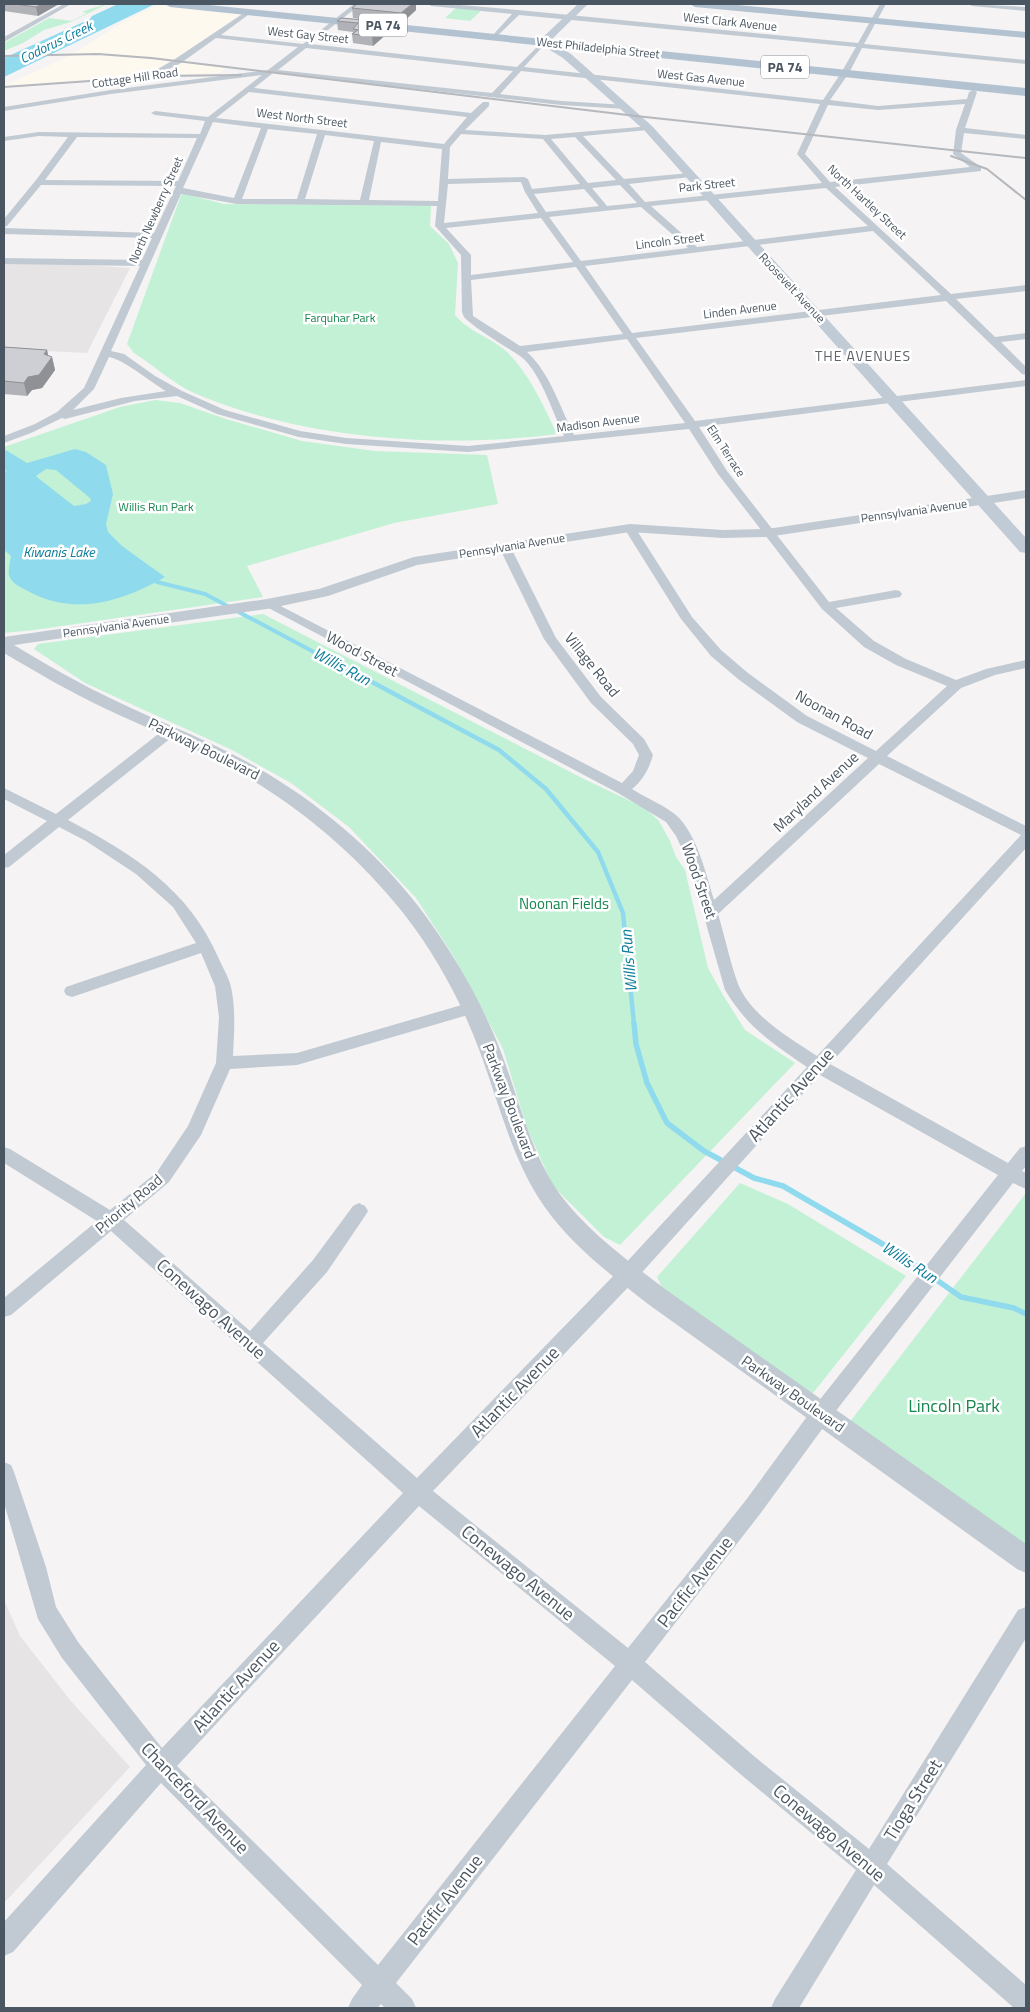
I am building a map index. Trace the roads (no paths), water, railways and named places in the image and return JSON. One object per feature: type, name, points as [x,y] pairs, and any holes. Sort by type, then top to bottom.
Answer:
[{"type":"main road","name":"West Philadelphia Street","points":[[170,4],[248,9],[336,21],[1026,92]]},
{"type":"main road","points":[[544,42],[582,4]]},
{"type":"main road","points":[[695,4],[1026,36]]},
{"type":"main road","name":"Roosevelt Avenue","points":[[544,42],[567,56],[648,128],[1026,548]]},
{"type":"main road","points":[[567,56],[578,50],[597,48]]},
{"type":"street","points":[[4,40],[68,4]]},
{"type":"street","name":"North Newberry Street","points":[[4,440],[58,418],[83,398],[90,389],[210,119],[358,4]]},
{"type":"street","name":"West Clark Avenue","points":[[431,4],[1026,62]]},
{"type":"street","name":"North Hartley Street","points":[[883,4],[845,73],[826,102],[801,154],[828,185],[876,228],[1026,372]]},
{"type":"street","points":[[972,4],[1026,9]]},
{"type":"street","points":[[155,73],[178,61],[248,9]]},
{"type":"street","points":[[494,37],[518,12]]},
{"type":"street","name":"West Gay Street","points":[[214,36],[519,69]]},
{"type":"street","points":[[494,96],[544,42]]},
{"type":"street","name":"West Gas Avenue","points":[[519,69],[878,108],[971,101]]},
{"type":"street","points":[[270,72],[561,103],[626,107]]},
{"type":"street","name":"Cottage Hill Road","points":[[4,109],[111,92],[270,72]]},
{"type":"street","points":[[975,87],[960,130],[1026,137]]},
{"type":"street","points":[[248,90],[473,115]]},
{"type":"street","points":[[486,104],[473,115],[446,147],[439,226],[466,255],[467,312],[470,318],[516,350],[532,364],[553,399],[571,439]]},
{"type":"street","name":"West North Street","points":[[155,113],[321,134],[446,147]]},
{"type":"street","points":[[237,201],[265,127]]},
{"type":"street","points":[[460,132],[545,137],[648,128]]},
{"type":"street","name":"Park Street","points":[[439,226],[978,169],[958,154],[960,130]]},
{"type":"street","points":[[4,140],[39,134],[201,136]]},
{"type":"street","points":[[300,202],[321,134]]},
{"type":"street","points":[[577,134],[643,204],[696,251]]},
{"type":"street","points":[[4,224],[39,182],[55,158],[74,135]]},
{"type":"street","points":[[545,137],[604,208]]},
{"type":"street","points":[[4,149],[14,138]]},
{"type":"street","points":[[364,202],[378,139]]},
{"type":"street","points":[[528,192],[690,175]]},
{"type":"street","name":"Elm Terrace","points":[[444,182],[524,180],[528,192],[692,425],[722,472],[767,533],[826,606],[869,644],[902,662],[956,686]]},
{"type":"street","points":[[39,182],[180,187],[189,191],[237,201],[442,204]]},
{"type":"street","name":"Lincoln Street","points":[[467,278],[876,228]]},
{"type":"street","points":[[4,231],[158,236]]},
{"type":"street","points":[[4,261],[146,264]]},
{"type":"street","name":"Linden Avenue","points":[[516,350],[1026,288]]},
{"type":"street","points":[[993,340],[1026,336]]},
{"type":"street","name":"Madison Avenue","points":[[106,354],[120,356],[150,378],[178,394],[221,412],[299,434],[346,441],[468,449],[692,425],[1026,383]]},
{"type":"street","name":"Madison Avenue","points":[[58,418],[130,398],[178,394]]},
{"type":"street","name":"Pennsylvania Avenue","points":[[4,642],[259,605],[323,593],[414,561],[630,528],[723,534],[767,533],[1026,494]]},
{"type":"street","name":"Noonan Road","points":[[630,528],[687,619],[716,653],[743,676],[802,720],[1026,832]]},
{"type":"street","name":"Village Road","points":[[505,547],[550,639],[596,700],[639,742],[646,755],[643,769],[636,779],[623,790]]},
{"type":"street","points":[[826,606],[896,594]]},
{"type":"street","name":"Wood Street","points":[[259,605],[623,790],[672,819],[683,836],[692,857],[731,986],[742,1004],[767,1031],[817,1065],[1019,1177]]},
{"type":"street","name":"Parkway Boulevard","points":[[4,646],[91,695],[229,759],[281,790],[305,807],[359,853],[389,885],[431,938],[472,1008],[489,1048],[528,1154],[548,1198],[582,1234],[629,1273],[720,1342],[1026,1560]]},
{"type":"street","name":"Maryland Avenue","points":[[710,912],[956,686],[1000,668],[1026,664]]},
{"type":"street","points":[[4,863],[171,731]]},
{"type":"street","name":"Priority Road","points":[[4,793],[58,819],[141,870],[178,903],[206,946],[223,986],[228,1017],[224,1062],[195,1130],[163,1176],[4,1309]]},
{"type":"street","name":"Atlantic Avenue","points":[[4,1943],[161,1766],[418,1492],[629,1273],[817,1065],[1026,840]]},
{"type":"street","points":[[72,991],[206,946]]},
{"type":"street","points":[[224,1062],[297,1059],[472,1008]]},
{"type":"street","name":"Pacific Avenue","points":[[361,2008],[753,1507],[821,1414],[940,1262],[1019,1177],[1026,1153]]},
{"type":"street","name":"Conewago Avenue","points":[[4,1154],[111,1220],[418,1492],[630,1664],[747,1765],[872,1867],[1026,2002]]},
{"type":"street","points":[[250,1344],[320,1266],[359,1211]]},
{"type":"street","name":"Chanceford Avenue","points":[[4,1472],[35,1567],[46,1611],[70,1650],[161,1766],[403,2008]]},
{"type":"street","name":"Tioga Street","points":[[784,2008],[1026,1618]]},
{"type":"water","name":"Codorus Creek","points":[[118,4],[155,4],[4,77],[4,58],[90,19],[92,16]]},
{"type":"water","name":"Kiwanis Lake","points":[[4,449],[27,463],[75,449],[86,452],[106,465],[113,494],[106,524],[108,532],[122,546],[165,577],[149,586],[115,599],[79,604],[61,603],[44,598],[16,584],[9,575],[11,556],[4,550],[4,472],[7,471],[4,469]],"holes":[[[46,469],[56,470],[90,498],[91,501],[74,506],[36,476]]]},
{"type":"waterway","name":"Willis Run","points":[[157,582],[205,594],[359,676]]},
{"type":"waterway","name":"Willis Run","points":[[357,674],[499,750],[546,789],[598,852],[623,913],[634,1024]]},
{"type":"waterway","name":"Willis Run","points":[[634,1023],[636,1044],[647,1083],[667,1123],[704,1151],[754,1178],[783,1186],[898,1253],[961,1297],[1014,1308],[1026,1314]]},
{"type":"railway","points":[[4,56],[98,54],[151,58],[636,116],[1026,158]]},
{"type":"railway","points":[[4,87],[162,76],[241,75]]},
{"type":"railway","points":[[951,156],[987,169],[1026,200]]},
{"type":"district","name":"THE AVENUES","points":[[863,356]]},
{"type":"park label","name":"Farquhar Park","points":[[340,318]]},
{"type":"park label","name":"Willis Run Park","points":[[156,507]]},
{"type":"park label","name":"Noonan Fields","points":[[564,904]]},
{"type":"park label","name":"Lincoln Park","points":[[954,1406]]}]
